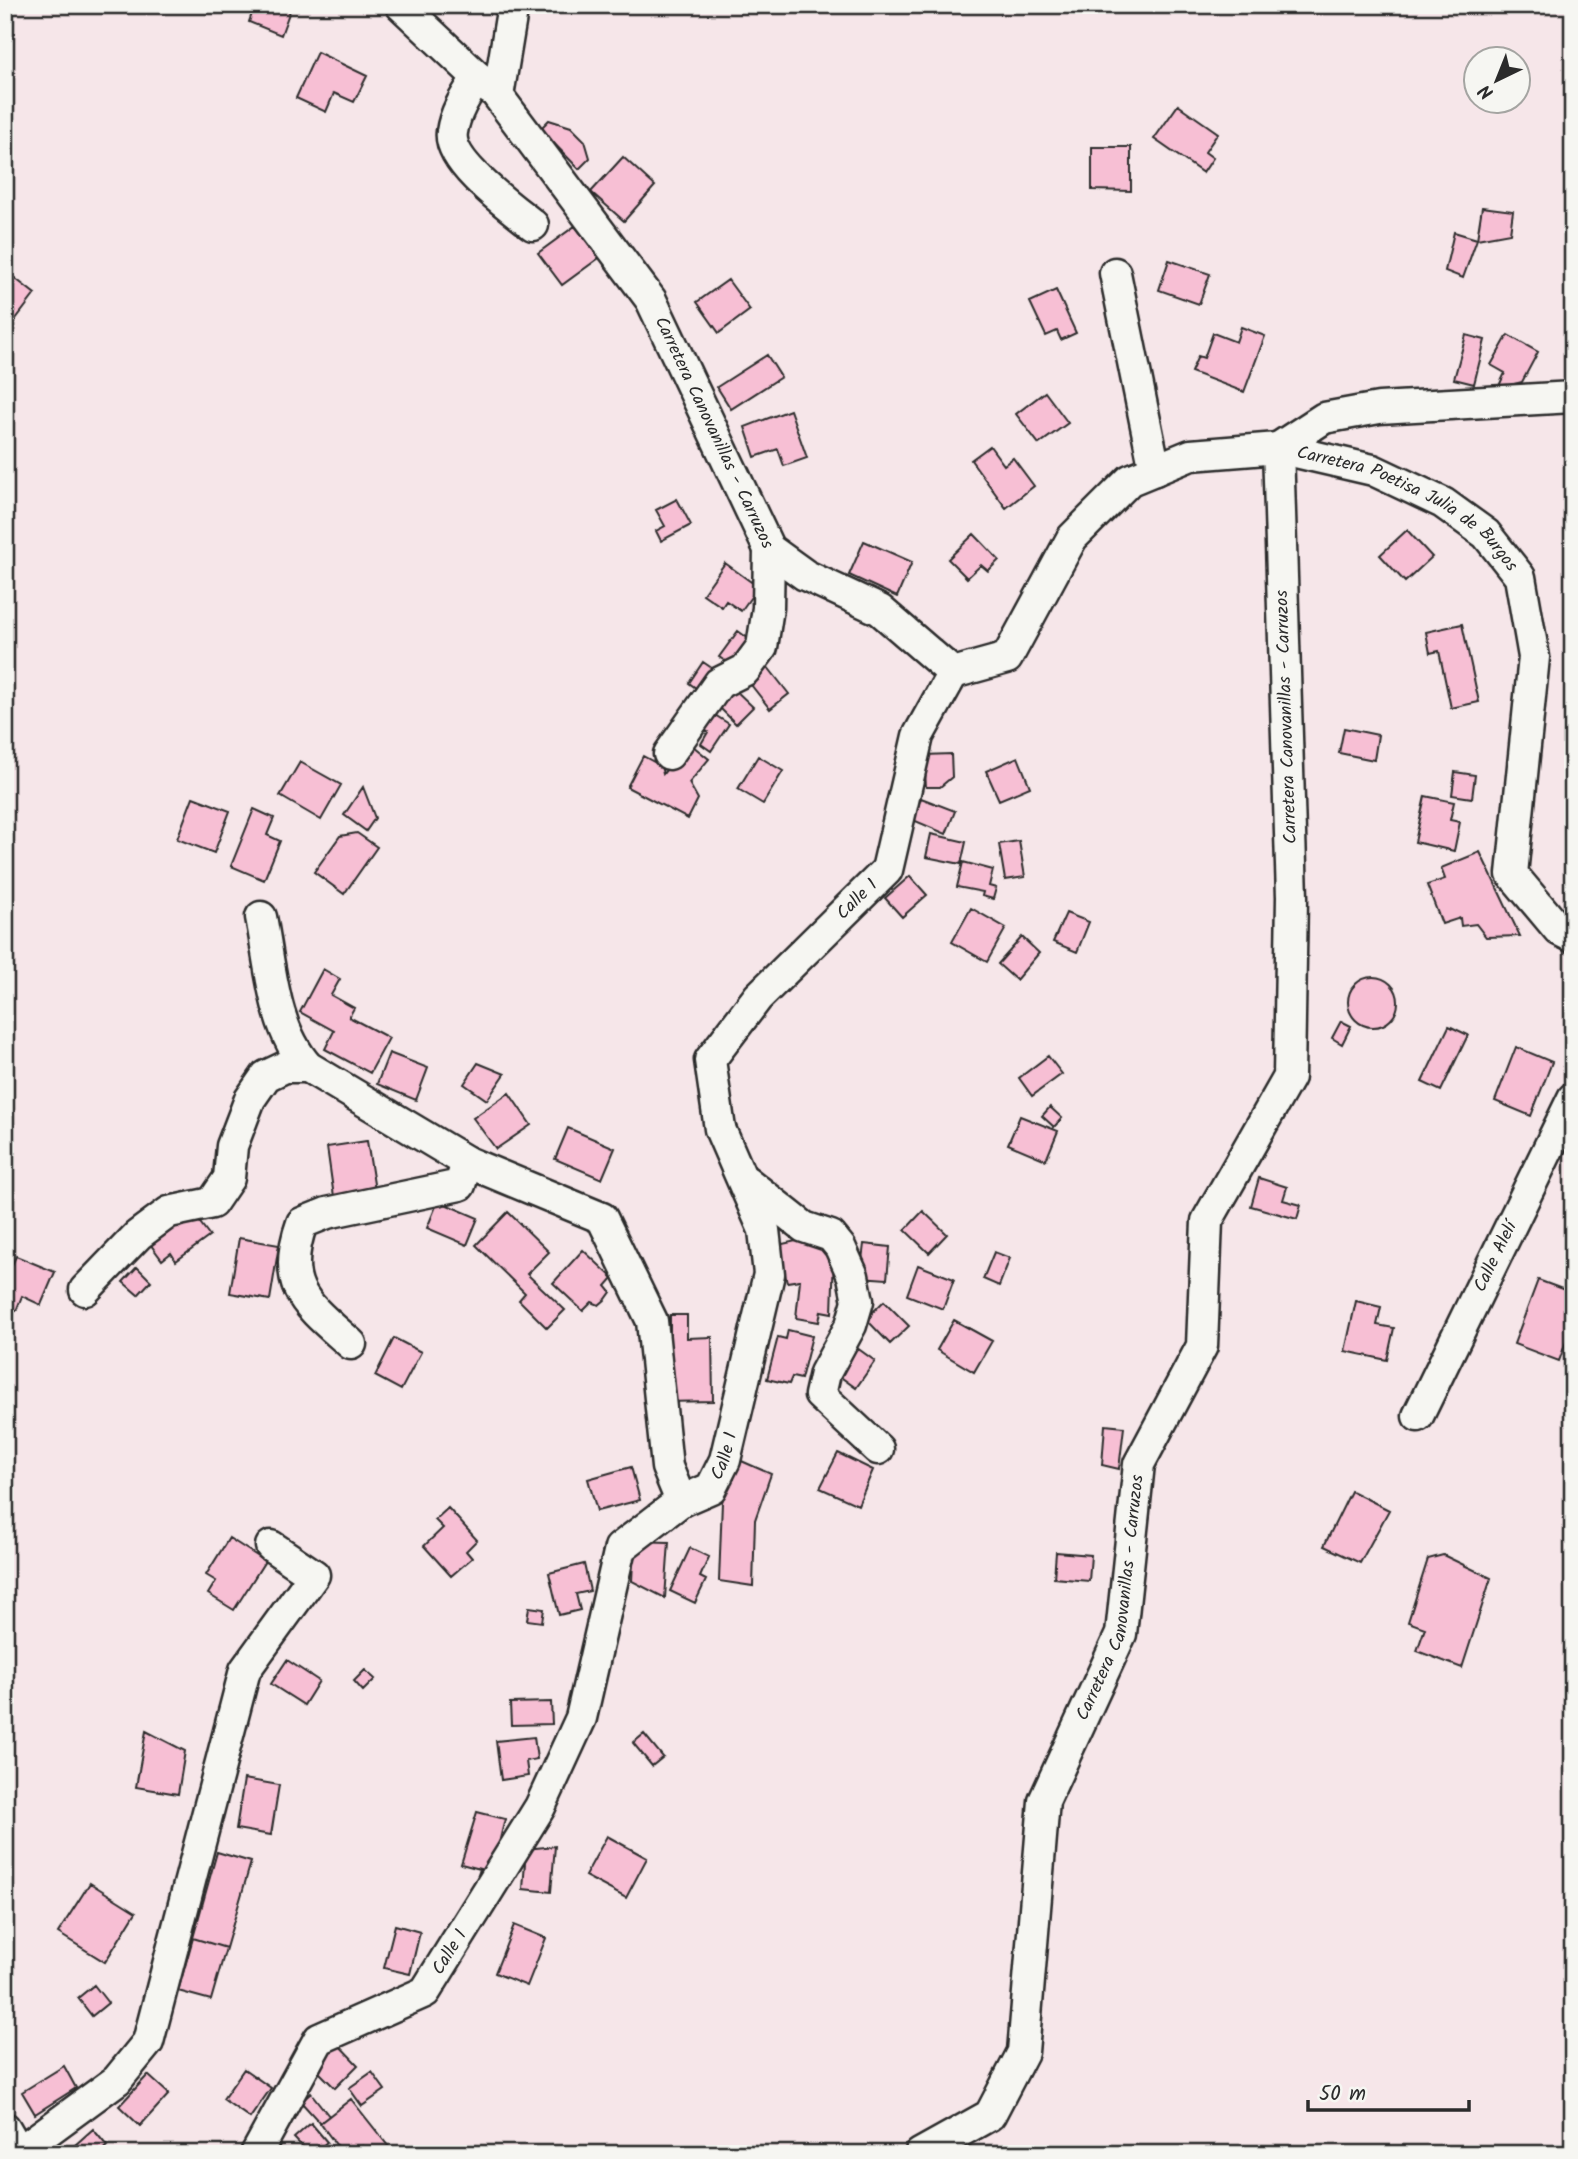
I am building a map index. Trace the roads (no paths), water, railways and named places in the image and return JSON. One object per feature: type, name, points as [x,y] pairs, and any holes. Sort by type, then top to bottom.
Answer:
[{"type":"street","name":"Carretera Canovanillas - Carruzos","points":[[401,5],[488,87],[651,300],[769,549],[805,575],[880,610],[953,673]]},
{"type":"street","points":[[513,5],[488,87],[460,107],[451,135],[458,155],[488,188],[533,225]]},
{"type":"street","points":[[1115,274],[1155,470]]},
{"type":"street","points":[[953,673],[1007,658],[1072,538],[1130,480],[1191,455],[1278,448],[1324,418],[1380,408],[1573,397]]},
{"type":"street","name":"Carretera Canovanillas - Carruzos","points":[[920,2154],[990,2115],[1023,2052],[1044,1801],[1121,1634],[1139,1464],[1202,1346],[1207,1221],[1289,1077],[1292,897],[1278,448]]},
{"type":"street","name":"Carretera Poetisa Julia de Burgos","points":[[1278,448],[1373,470],[1443,503],[1486,534],[1520,578],[1534,657],[1512,874],[1559,930],[1573,937]]},
{"type":"street","points":[[669,754],[719,683],[745,670],[762,647],[768,608],[769,549]]},
{"type":"street","name":"Calle 1","points":[[256,2154],[319,2039],[425,1992],[540,1807],[581,1718],[620,1548],[681,1501],[712,1488],[725,1460],[769,1274],[764,1230],[720,1129],[710,1060],[758,997],[887,870],[918,736],[953,673]]},
{"type":"street","points":[[261,917],[283,1023],[294,1052],[309,1067],[467,1162],[603,1218],[652,1321],[667,1467],[681,1501]]},
{"type":"street","points":[[85,1290],[138,1235],[169,1212],[212,1203],[229,1178],[232,1146],[250,1099],[266,1076],[285,1068],[309,1067]]},
{"type":"street","name":"Calle Alelí","points":[[1418,1416],[1573,1098]]},
{"type":"street","points":[[351,1344],[306,1304],[294,1275],[295,1243],[302,1223],[327,1213],[460,1185],[467,1162]]},
{"type":"street","points":[[741,1176],[787,1216],[804,1227],[831,1237],[841,1247],[853,1276],[858,1301],[851,1325],[825,1373],[820,1395],[878,1449]]},
{"type":"street","points":[[15,2145],[117,2080],[148,2042],[245,1670],[314,1575],[271,1546]]}]
